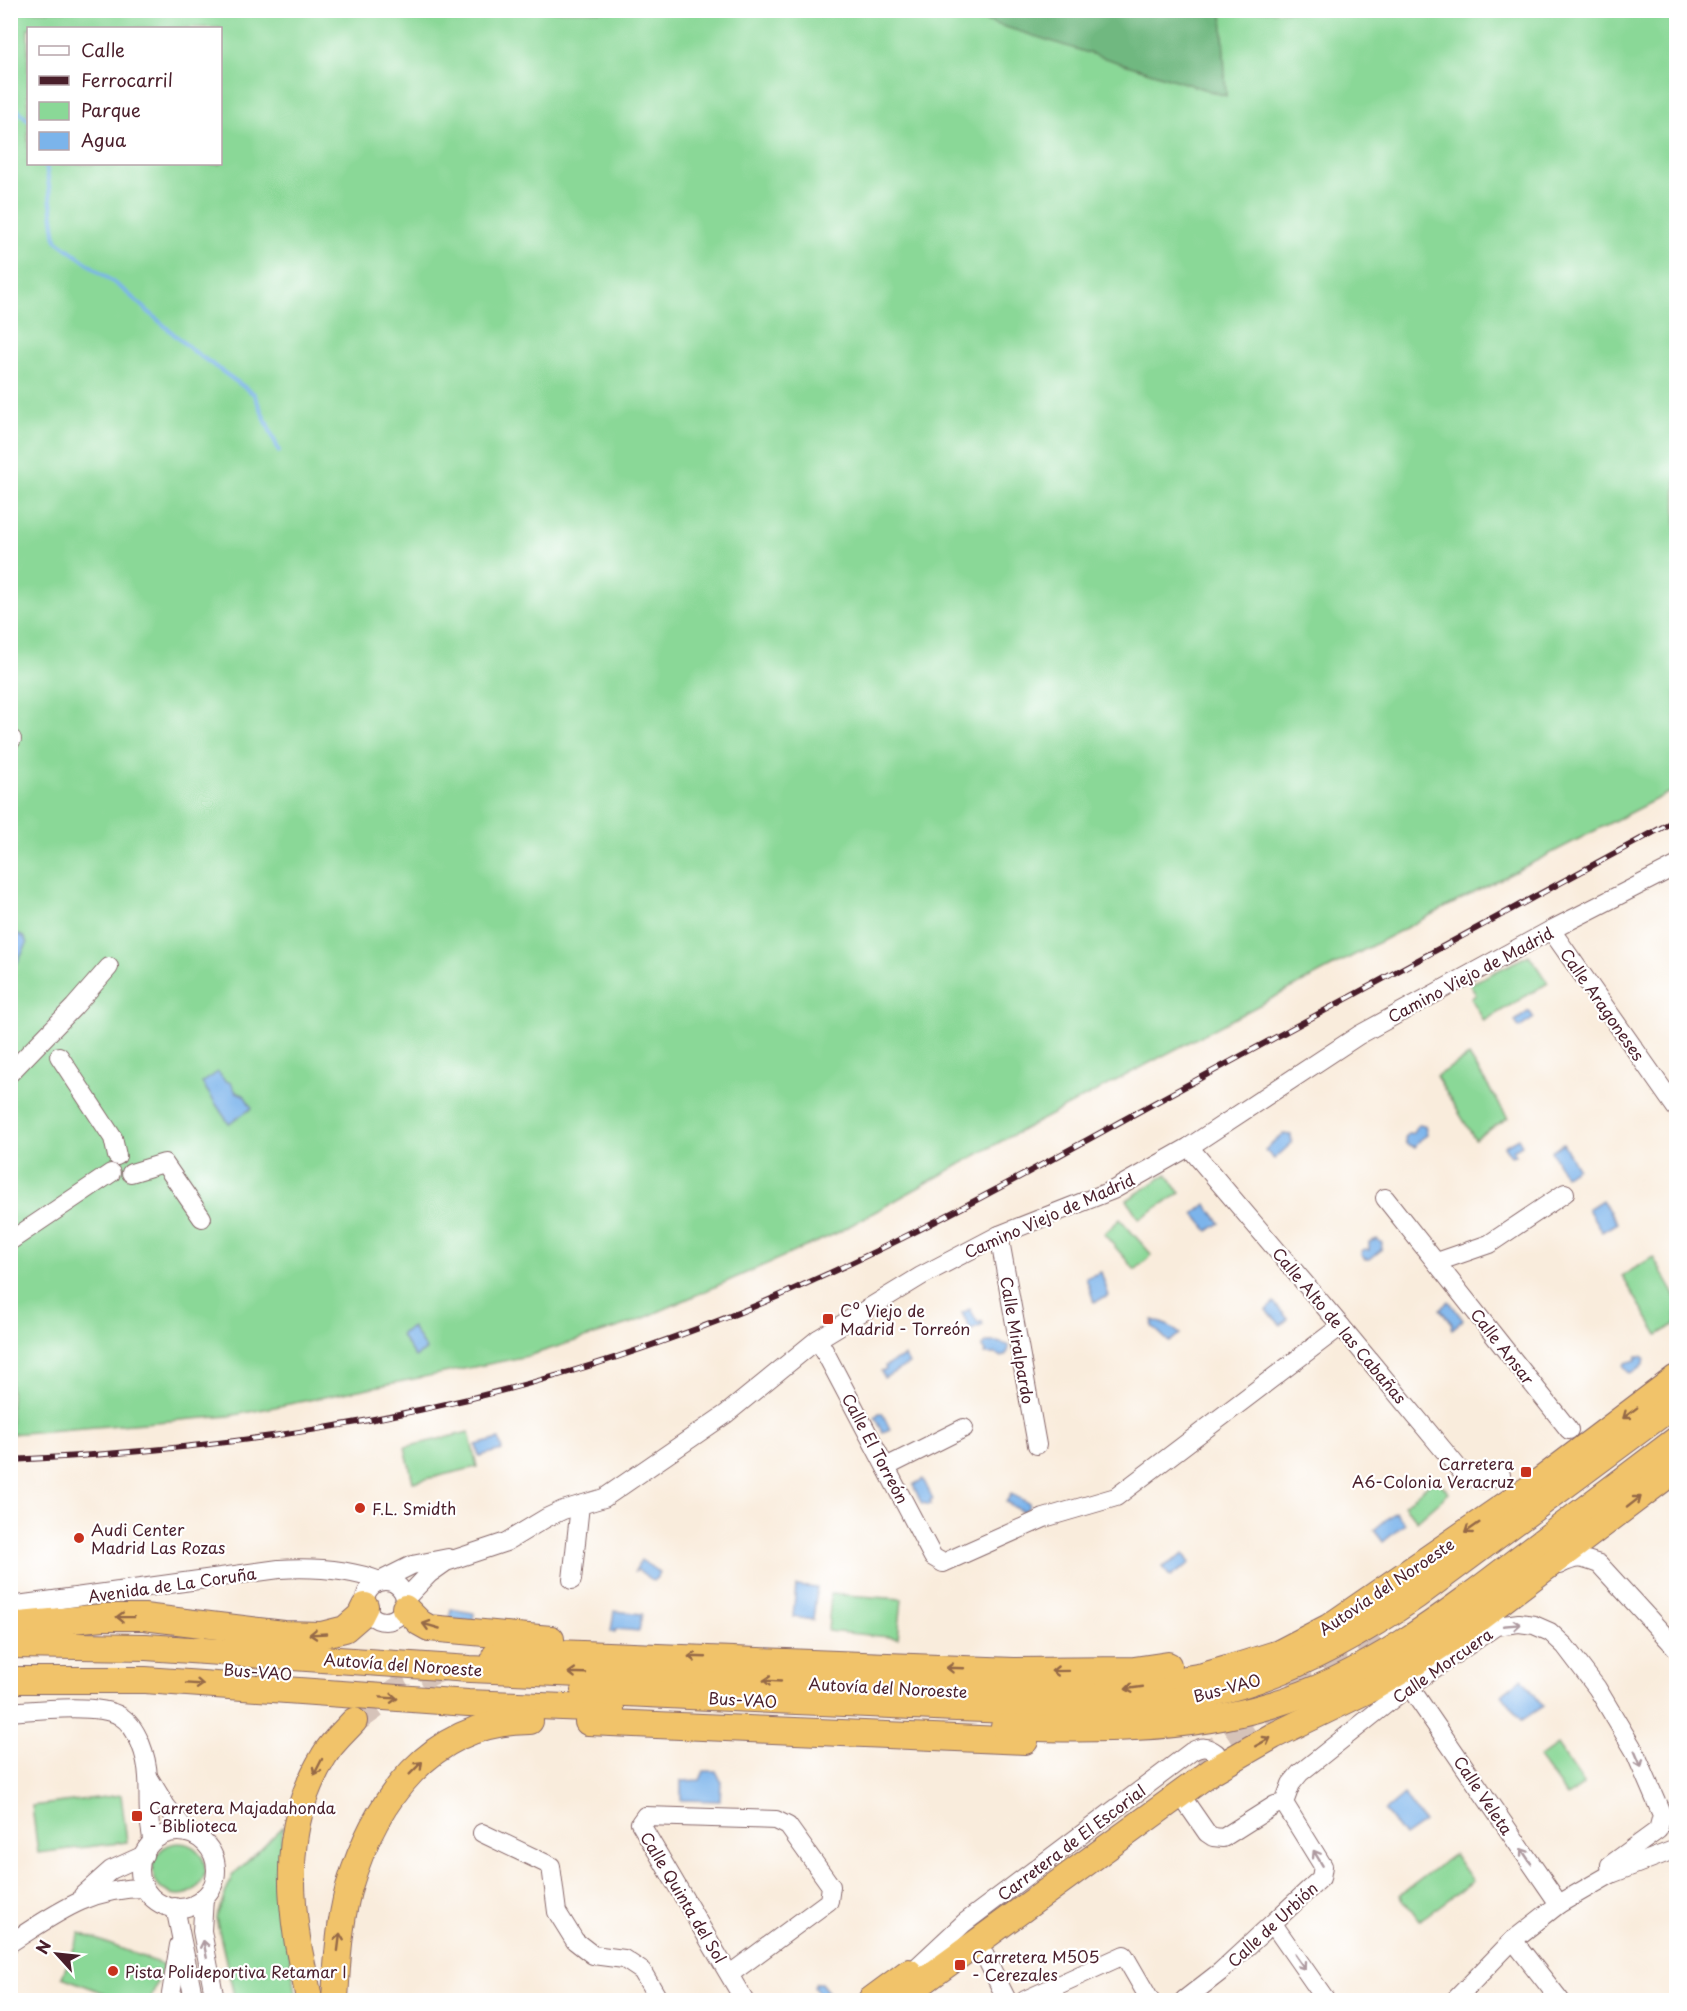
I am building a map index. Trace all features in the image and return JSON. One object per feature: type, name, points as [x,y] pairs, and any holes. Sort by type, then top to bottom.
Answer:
[{"type":"highway","name":"Autovía del Noroeste","points":[[10,1645],[146,1647],[470,1669],[1033,1694],[1129,1689],[1203,1676],[1279,1653],[1329,1627],[1536,1484],[1677,1378]]},
{"type":"highway","name":"Bus-VAO","points":[[10,1662],[156,1665],[470,1686],[983,1710],[1101,1709],[1165,1702],[1204,1695],[1259,1680],[1338,1646],[1416,1596],[1677,1403]]},
{"type":"highway","points":[[1378,1636],[1423,1608],[1677,1416]]},
{"type":"highway","points":[[10,1680],[145,1680],[468,1703],[1050,1729],[1126,1729],[1216,1718],[1271,1706],[1326,1685],[1367,1665],[1459,1604],[1677,1440]]},
{"type":"highway","points":[[871,2001],[1205,1766],[1273,1736],[1392,1677],[1462,1631],[1677,1469]]},
{"type":"highway","points":[[335,2001],[343,1913],[349,1887],[369,1832],[395,1790],[411,1773],[427,1757],[463,1734],[492,1723],[553,1720],[880,1736],[1096,1742],[1151,1739],[1240,1726],[1284,1715],[1326,1699],[1381,1672],[1411,1654],[1476,1607],[1623,1480]]},
{"type":"highway","points":[[10,1626],[103,1617],[144,1617],[284,1634],[321,1635],[345,1629],[360,1616],[365,1601]]},
{"type":"highway","points":[[405,1603],[420,1623],[429,1628],[540,1637],[621,1647],[667,1656]]},
{"type":"highway","points":[[495,1656],[532,1652],[1014,1671],[1134,1670],[1201,1660],[1272,1639],[1311,1623],[1329,1627]]},
{"type":"highway","points":[[309,2001],[297,1938],[292,1891],[294,1837],[303,1797],[325,1754],[354,1721]]},
{"type":"highway","points":[[903,1997],[1180,1794],[1205,1766]]},
{"type":"highway","points":[[903,1997],[987,1918]]},
{"type":"street","name":"Camino Viejo de Madrid","points":[[405,1603],[436,1568],[462,1556],[506,1542],[546,1518],[604,1498],[634,1479],[726,1414],[818,1339],[912,1281],[999,1235],[1113,1190],[1189,1147],[1359,1035],[1551,930],[1677,866]]},
{"type":"street","name":"Calle Aragoneses","points":[[1551,930],[1677,1108]]},
{"type":"street","points":[[10,1073],[109,967]]},
{"type":"street","points":[[59,1056],[113,1138],[117,1156]]},
{"type":"street","name":"Calle Alto de las Cabañas","points":[[1189,1147],[1460,1470],[1473,1478],[1485,1481],[1502,1475]]},
{"type":"street","points":[[117,1156],[128,1158],[132,1165],[131,1173]]},
{"type":"street","points":[[117,1156],[109,1165],[111,1173],[121,1179],[131,1173],[164,1163],[202,1218]]},
{"type":"street","points":[[10,1241],[111,1173]]},
{"type":"street","points":[[1437,1262],[1489,1244],[1565,1192]]},
{"type":"street","name":"Calle Ansar","points":[[1385,1198],[1569,1430]]},
{"type":"street","name":"Calle Miralpardo","points":[[999,1235],[1036,1445]]},
{"type":"street","name":"Calle El Torreón","points":[[818,1339],[933,1557],[939,1562],[948,1562],[1044,1518],[1116,1497],[1341,1326]]},
{"type":"street","points":[[886,1467],[964,1428]]},
{"type":"street","points":[[572,1580],[580,1505]]},
{"type":"street","points":[[1599,1564],[1595,1541],[1605,1524]]},
{"type":"street","name":"Camino Viejo de Madrid","points":[[381,1581],[412,1565],[462,1556]]},
{"type":"street","points":[[1537,1575],[1574,1558],[1584,1558],[1599,1564],[1677,1648]]},
{"type":"street","name":"Avenida de La Coruña","points":[[10,1606],[256,1571],[301,1568],[353,1572],[381,1581]]},
{"type":"street","points":[[335,1571],[365,1601],[368,1613],[380,1621],[395,1619],[405,1603],[402,1588],[398,1584],[381,1581],[370,1587],[365,1601]]},
{"type":"street","name":"Calle Morcuera","points":[[1284,1803],[1291,1784],[1300,1773],[1409,1686],[1496,1626],[1519,1623],[1534,1625],[1550,1632],[1565,1646],[1597,1688],[1634,1750],[1662,1815],[1658,1830],[1610,1865],[1611,1874]]},
{"type":"street","name":"Calle Veleta","points":[[1409,1686],[1559,1904]]},
{"type":"street","points":[[10,1712],[89,1709],[106,1711],[120,1716],[132,1728],[142,1749],[148,1776],[148,1849],[141,1866],[141,1877],[145,1888],[153,1898],[163,1904],[176,1907],[186,1907],[204,1898],[212,1887],[216,1874],[215,1860],[210,1848],[200,1838],[188,1833],[166,1834],[148,1849],[111,1870],[71,1905]]},
{"type":"street","name":"Carretera de El Escorial","points":[[918,1966],[964,1923],[1191,1752],[1202,1747],[1210,1748],[1216,1753],[1216,1761],[1205,1766]]},
{"type":"street","points":[[148,1776],[166,1806],[188,1833]]},
{"type":"street","points":[[1180,1794],[1207,1833],[1213,1837],[1223,1838],[1275,1804],[1284,1803]]},
{"type":"street","name":"Calle de Urbión","points":[[1184,2001],[1221,1972],[1321,1878],[1323,1866],[1284,1803]]},
{"type":"street","name":"Calle Quinta del Sol","points":[[730,1974],[829,1901],[831,1886],[788,1826],[776,1820],[645,1816],[640,1823],[744,2001]]},
{"type":"street","points":[[482,1833],[551,1866],[557,1912],[575,1941],[593,1955],[624,1959],[642,1971],[659,2001]]},
{"type":"street","points":[[1455,2001],[1513,1940],[1559,1904],[1611,1874],[1677,1850]]},
{"type":"street","points":[[10,1942],[71,1905],[96,1894],[120,1888],[145,1888]]},
{"type":"street","points":[[204,1898],[202,1931],[215,2001]]},
{"type":"street","points":[[176,1907],[194,2001]]},
{"type":"street","points":[[1273,1924],[1326,2001]]},
{"type":"street","points":[[170,2001],[181,1934]]},
{"type":"street","points":[[1513,1940],[1560,2001]]},
{"type":"street","points":[[978,1942],[1006,2001]]},
{"type":"street","points":[[1025,2001],[1124,1955],[1150,2001]]},
{"type":"green space","points":[[11,11],[1676,11],[1676,789],[1419,921],[1007,1138],[837,1233],[635,1322],[528,1356],[229,1416],[11,1434]]},
{"type":"green space","points":[[954,11],[1222,11],[1226,96]]},
{"type":"green space","points":[[1529,955],[1548,983],[1484,1021],[1471,998],[1476,995],[1470,984]]},
{"type":"green space","points":[[1469,1056],[1508,1118],[1475,1139],[1436,1076]]},
{"type":"green space","points":[[1167,1174],[1180,1193],[1139,1219],[1127,1200]]},
{"type":"green space","points":[[1120,1219],[1152,1255],[1135,1270],[1104,1234]]},
{"type":"green space","points":[[1653,1257],[1676,1297],[1676,1324],[1658,1335],[1622,1276]]},
{"type":"green space","points":[[469,1432],[477,1467],[413,1482],[405,1447]]},
{"type":"green space","points":[[1436,1478],[1449,1493],[1417,1521],[1404,1505]]},
{"type":"green space","points":[[831,1594],[902,1599],[898,1638],[828,1631]]},
{"type":"green space","points":[[1557,1745],[1584,1784],[1567,1796],[1539,1758]]},
{"type":"green space","points":[[121,1795],[127,1842],[38,1853],[32,1806]]},
{"type":"green space","points":[[283,1827],[279,1876],[297,2000],[235,2000],[216,1918],[232,1876]]},
{"type":"green space","points":[[179,1843],[193,1847],[201,1855],[205,1869],[201,1883],[193,1891],[179,1895],[165,1891],[157,1883],[153,1869],[157,1855],[165,1847]]},
{"type":"green space","points":[[1454,1854],[1473,1881],[1419,1921],[1400,1895]]},
{"type":"green space","name":"Pista Polideportiva Retamar I","points":[[80,1933],[164,1965],[150,2000],[123,2000],[62,1977]]},
{"type":"water","points":[[16,933],[25,938],[27,944],[21,956],[18,956],[20,957],[18,963],[12,964],[11,970],[11,944]]},
{"type":"water","points":[[1529,1011],[1534,1018],[1519,1028],[1515,1021]]},
{"type":"water","points":[[218,1072],[224,1080],[231,1083],[236,1092],[244,1095],[252,1108],[229,1124],[202,1083]]},
{"type":"water","points":[[1418,1125],[1425,1126],[1427,1135],[1415,1147],[1406,1144],[1405,1138],[1408,1134],[1413,1133]]},
{"type":"water","points":[[1283,1134],[1291,1135],[1292,1143],[1274,1159],[1265,1150]]},
{"type":"water","points":[[1518,1138],[1522,1145],[1513,1150],[1515,1155],[1511,1156],[1504,1146]]},
{"type":"water","points":[[1563,1143],[1577,1168],[1565,1176],[1551,1151]]},
{"type":"water","points":[[1602,1200],[1617,1223],[1602,1232],[1588,1209]]},
{"type":"water","points":[[1206,1204],[1220,1223],[1208,1231],[1194,1214]]},
{"type":"water","points":[[1377,1239],[1382,1243],[1381,1250],[1370,1259],[1365,1259],[1361,1255],[1362,1251],[1369,1250],[1369,1242]]},
{"type":"water","points":[[1101,1272],[1109,1296],[1094,1302],[1086,1278]]},
{"type":"water","points":[[1449,1301],[1463,1320],[1452,1329],[1452,1324],[1440,1309]]},
{"type":"water","points":[[1274,1303],[1288,1319],[1281,1325],[1266,1310]]},
{"type":"water","points":[[970,1309],[978,1323],[982,1321],[983,1325],[971,1330],[962,1313]]},
{"type":"water","points":[[1153,1320],[1169,1326],[1180,1334],[1169,1342],[1152,1326]]},
{"type":"water","points":[[412,1327],[426,1350],[415,1357],[400,1334]]},
{"type":"water","points":[[987,1342],[1008,1345],[1008,1352],[1002,1357],[985,1354],[986,1351],[982,1347]]},
{"type":"water","points":[[905,1356],[909,1364],[884,1378],[881,1371],[886,1369],[885,1366]]},
{"type":"water","points":[[1637,1356],[1642,1356],[1645,1359],[1644,1362],[1639,1368],[1629,1373],[1624,1367],[1625,1363],[1636,1360]]},
{"type":"water","points":[[882,1413],[890,1429],[883,1432],[875,1417]]},
{"type":"water","points":[[499,1439],[502,1450],[479,1456],[476,1445]]},
{"type":"water","points":[[923,1479],[933,1499],[930,1500],[931,1504],[927,1505],[922,1504],[913,1485]]},
{"type":"water","points":[[1011,1494],[1029,1503],[1028,1508],[1023,1512],[1006,1502]]},
{"type":"water","points":[[1395,1512],[1405,1524],[1383,1542],[1374,1530]]},
{"type":"water","points":[[1184,1554],[1190,1563],[1170,1577],[1163,1567]]},
{"type":"water","points":[[641,1560],[660,1573],[654,1581],[638,1570],[635,1571]]},
{"type":"water","points":[[796,1586],[817,1588],[813,1620],[793,1617]]},
{"type":"water","points":[[451,1609],[474,1613],[473,1621],[450,1619]]},
{"type":"water","points":[[614,1611],[642,1614],[639,1631],[616,1629],[615,1632],[611,1632]]},
{"type":"water","points":[[1522,1678],[1543,1706],[1522,1720],[1502,1694]]},
{"type":"water","points":[[704,1771],[716,1771],[721,1781],[720,1801],[681,1800],[681,1781],[700,1780]]},
{"type":"water","points":[[1404,1795],[1424,1822],[1404,1836],[1385,1811]]},
{"type":"water","points":[[816,1983],[821,1983],[832,1997],[824,2000],[814,1987]]},
{"type":"waterway","points":[[10,102],[27,119]]},
{"type":"waterway","points":[[46,165],[56,240],[125,291],[192,350],[254,394],[279,451]]},
{"type":"tunnel","points":[[1198,1762],[1378,1636]]},
{"type":"tunnel","points":[[354,1721],[424,1675],[450,1666]]},
{"type":"railway","points":[[10,1460],[165,1449],[241,1440],[393,1416],[543,1380],[711,1324],[803,1285],[938,1220],[1676,820]]},
{"type":"place","name":"Cº Viejo de Madrid - Torreón","points":[[828,1319]]},
{"type":"place","name":"Carretera A6-Colonia Veracruz","points":[[1526,1472]]},
{"type":"place","name":"F.L. Smidth","points":[[360,1508]]},
{"type":"place","name":"Audi Center Madrid Las Rozas","points":[[79,1538]]},
{"type":"place","name":"Carretera Majadahonda - Biblioteca","points":[[137,1816]]},
{"type":"place","name":"Carretera M505 - Cerezales","points":[[960,1965]]},
{"type":"place","name":"Pista Polideportiva Retamar I","points":[[113,1971]]}]
